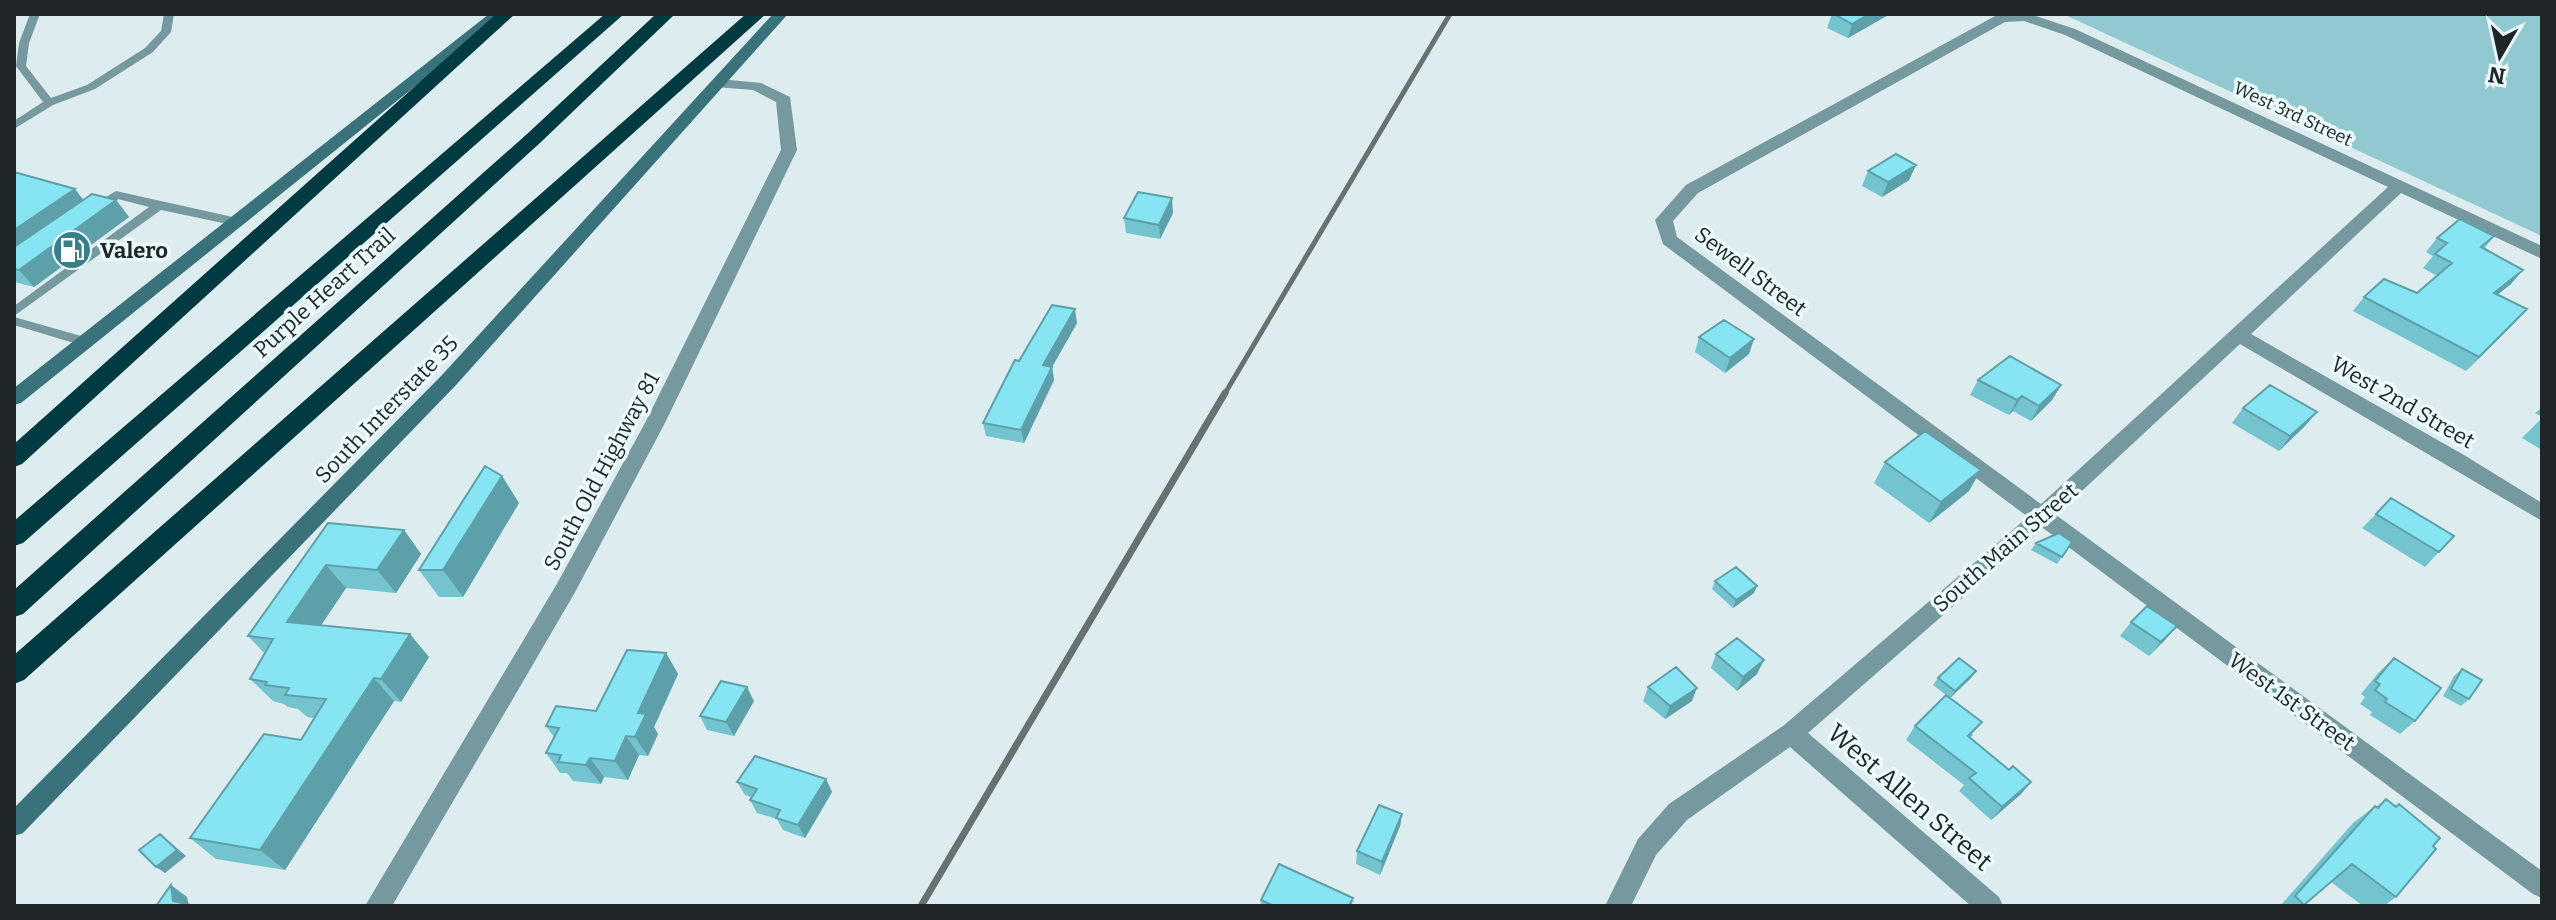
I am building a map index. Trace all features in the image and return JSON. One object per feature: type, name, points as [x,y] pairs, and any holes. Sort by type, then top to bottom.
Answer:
[{"type":"highway","points":[[14,458],[506,14]]},
{"type":"highway","name":"Purple Heart Trail","points":[[14,536],[615,14]]},
{"type":"highway","name":"Purple Heart Trail","points":[[14,606],[511,158],[666,14]]},
{"type":"highway","points":[[14,672],[586,167],[731,33],[757,14]]},
{"type":"main road","points":[[16,396],[498,14]]},
{"type":"main road","name":"South Interstate 35","points":[[14,825],[449,380],[781,14]]},
{"type":"street","name":"West 3rd Street","points":[[2025,17],[2070,32],[2542,253]]},
{"type":"street","name":"Sewell Street","points":[[2025,17],[2002,18],[1692,189],[1664,220],[1669,240],[2041,517]]},
{"type":"street","name":"South Old Highway 81","points":[[378,906],[566,588],[648,437],[789,150],[784,100],[756,86],[720,84]]},
{"type":"street","name":"South Main Street","points":[[1618,906],[1647,847],[1678,812],[1791,733],[2041,517],[2399,186]]},
{"type":"street","name":"West 2nd Street","points":[[2239,335],[2457,460],[2542,513]]},
{"type":"street","name":"West 1st Street","points":[[2041,517],[2542,886]]},
{"type":"street","name":"West Allen Street","points":[[1791,733],[1990,906]]},
{"type":"lane","points":[[35,14],[19,44],[21,66],[49,103]]},
{"type":"lane","points":[[14,126],[49,103],[91,87],[149,50],[166,32],[169,14]]},
{"type":"lane","points":[[91,213],[116,195],[237,222]]},
{"type":"lane","points":[[14,312],[159,206]]},
{"type":"lane","points":[[14,321],[87,342]]},
{"type":"shaded area","points":[[2063,14],[2542,14],[2542,236]]},
{"type":"building","points":[[1834,14],[1869,14],[1852,24]]},
{"type":"building","points":[[1896,154],[1916,165],[1888,182],[1868,171]]},
{"type":"building","points":[[14,172],[75,189],[14,230]]},
{"type":"building","points":[[1138,192],[1172,198],[1159,225],[1124,218]]},
{"type":"building","points":[[92,194],[116,200],[19,270],[14,269],[14,247]]},
{"type":"building","points":[[2460,219],[2494,236],[2481,247],[2523,270],[2494,293],[2527,309],[2479,357],[2364,297],[2384,279],[2417,293],[2452,263],[2435,254],[2447,243],[2437,238]]},
{"type":"building","points":[[1052,305],[1075,309],[1043,365],[1052,367],[1021,430],[983,423],[1015,360],[1019,361]]},
{"type":"building","points":[[1724,320],[1754,339],[1730,358],[1699,337]]},
{"type":"building","points":[[2010,356],[2061,385],[2039,406],[2022,396],[2017,400],[1978,380]]},
{"type":"building","points":[[2270,385],[2317,412],[2290,436],[2243,408]]},
{"type":"building","points":[[1925,431],[1981,470],[1941,502],[1885,462]]},
{"type":"building","points":[[485,466],[502,476],[443,570],[419,570]]},
{"type":"building","points":[[2391,498],[2454,536],[2439,552],[2376,514]]},
{"type":"building","points":[[328,523],[404,530],[377,570],[326,565],[287,622],[410,634],[381,679],[374,678],[260,850],[190,838],[264,734],[301,740],[326,699],[285,695],[289,688],[265,685],[267,682],[250,679],[273,639],[248,636]]},
{"type":"building","points":[[2059,533],[2072,542],[2062,557],[2036,543]]},
{"type":"building","points":[[1736,567],[1757,586],[1736,600],[1715,581]]},
{"type":"building","points":[[2147,606],[2177,626],[2161,642],[2131,622]]},
{"type":"building","points":[[1737,638],[1764,660],[1743,677],[1716,654]]},
{"type":"building","points":[[627,650],[666,653],[638,713],[646,714],[635,737],[626,736],[615,761],[590,758],[586,765],[558,762],[561,755],[546,753],[559,728],[546,726],[556,706],[596,711]]},
{"type":"building","points":[[1959,658],[1976,671],[1955,691],[1938,678]]},
{"type":"building","points":[[2394,658],[2441,688],[2415,721],[2385,702],[2387,699],[2375,690],[2380,684],[2375,681]]},
{"type":"building","points":[[1676,667],[1697,688],[1670,706],[1648,687]]},
{"type":"building","points":[[2462,669],[2482,680],[2469,699],[2451,689]]},
{"type":"building","points":[[721,681],[747,687],[726,722],[700,716]]},
{"type":"building","points":[[1946,695],[1982,722],[1968,736],[2009,770],[2013,766],[2031,782],[2002,807],[1969,778],[1976,773],[1915,726]]},
{"type":"building","points":[[755,756],[826,779],[798,825],[776,818],[780,810],[750,800],[757,789],[737,782]]},
{"type":"building","points":[[2386,799],[2396,807],[2399,804],[2440,838],[2433,846],[2436,849],[2396,897],[2352,864],[2304,905],[2295,896],[2375,806],[2378,808]]},
{"type":"building","points":[[1379,805],[1402,814],[1382,862],[1357,851]]},
{"type":"building","points":[[160,834],[177,850],[156,867],[139,850]]},
{"type":"building","points":[[1279,864],[1353,898],[1349,906],[1274,906],[1261,900]]},
{"type":"building","points":[[171,885],[173,901],[190,906],[156,906]]},
{"type":"railway","points":[[1224,395],[1450,14]]},
{"type":"railway","points":[[921,906],[1225,393]]},
{"type":"place","name":"Valero","points":[[72,250]]}]
